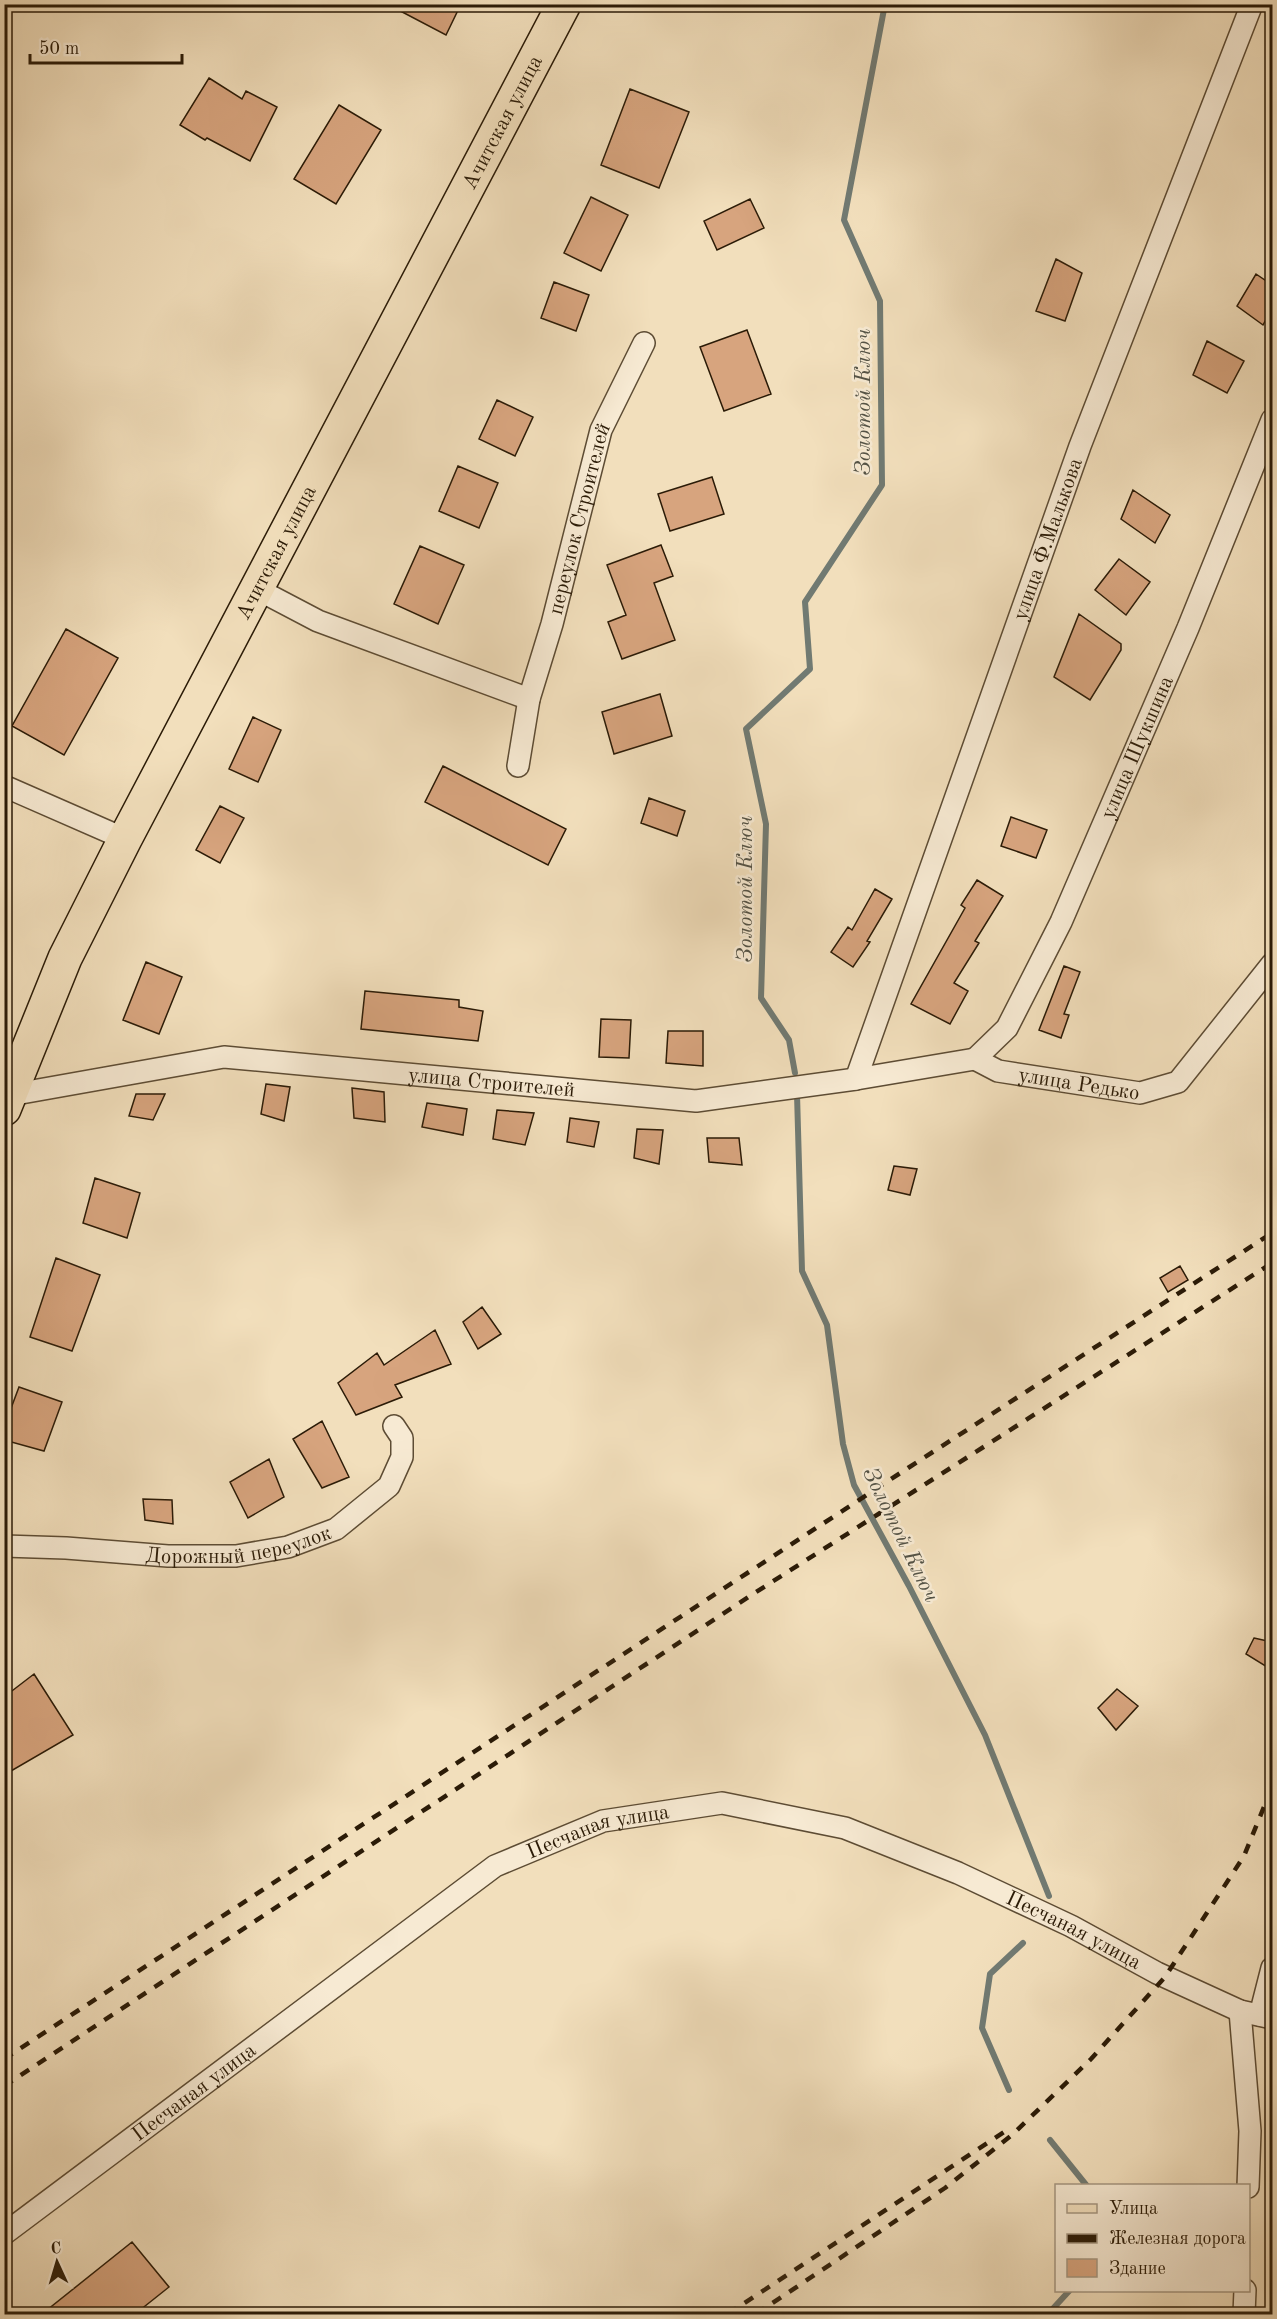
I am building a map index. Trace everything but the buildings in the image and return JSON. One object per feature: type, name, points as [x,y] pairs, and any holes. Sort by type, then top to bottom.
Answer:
[{"type":"main road","name":"Ачитская улица","points":[[7,1102],[65,958],[125,839],[564,4]]},
{"type":"street","name":"улица Ф.Малькова","points":[[856,1079],[1080,446],[1252,4]]},
{"type":"street","name":"переулок Строителей","points":[[518,765],[529,699],[552,624],[601,430],[644,343]]},
{"type":"street","name":"улица Шукшина","points":[[975,1059],[1007,1028],[1061,922],[1188,628],[1272,420]]},
{"type":"street","points":[[257,589],[318,621],[529,699]]},
{"type":"street","points":[[4,786],[125,839]]},
{"type":"street","name":"улица Редько","points":[[975,1059],[998,1071],[1140,1093],[1178,1082],[1272,964]]},
{"type":"street","name":"улица Строителей","points":[[7,1102],[224,1057],[696,1101],[856,1079],[975,1059]]},
{"type":"street","name":"Дорожный переулок","points":[[4,1546],[168,1556],[236,1556],[288,1547],[336,1529],[389,1486],[402,1457],[402,1438],[394,1426]]},
{"type":"street","name":"Песчаная улица","points":[[4,2234],[495,1866],[603,1821],[722,1803],[845,1828],[958,1873],[1071,1926],[1157,1973],[1257,2015]]},
{"type":"street","points":[[1248,2184],[1257,2015],[1272,1968]]},
{"type":"street","points":[[1244,2314],[1245,2292]]},
{"type":"waterway","name":"Золотой Ключ","points":[[795,1073],[789,1040],[761,998],[766,824],[746,729],[810,669],[805,602],[882,485],[880,301],[844,220],[885,4]]},
{"type":"waterway","name":"Золотой Ключ","points":[[797,1094],[802,1271],[827,1325],[843,1444],[854,1485],[909,1586],[985,1735],[1049,1896]]},
{"type":"waterway","name":"Золотой Ключ","points":[[1009,2090],[982,2028],[990,1974],[1023,1943]]},
{"type":"waterway","name":"Золотой Ключ","points":[[1050,2140],[1085,2184]]},
{"type":"waterway","name":"Золотой Ключ","points":[[1048,2314],[1068,2292]]},
{"type":"railway","points":[[4,2059],[1272,1233]]},
{"type":"railway","points":[[4,2086],[753,1594],[1272,1263]]},
{"type":"railway","points":[[756,2314],[945,2188],[1012,2135],[1091,2059],[1165,1977],[1244,1856],[1272,1787]]},
{"type":"railway","points":[[728,2314],[1004,2132]]}]
